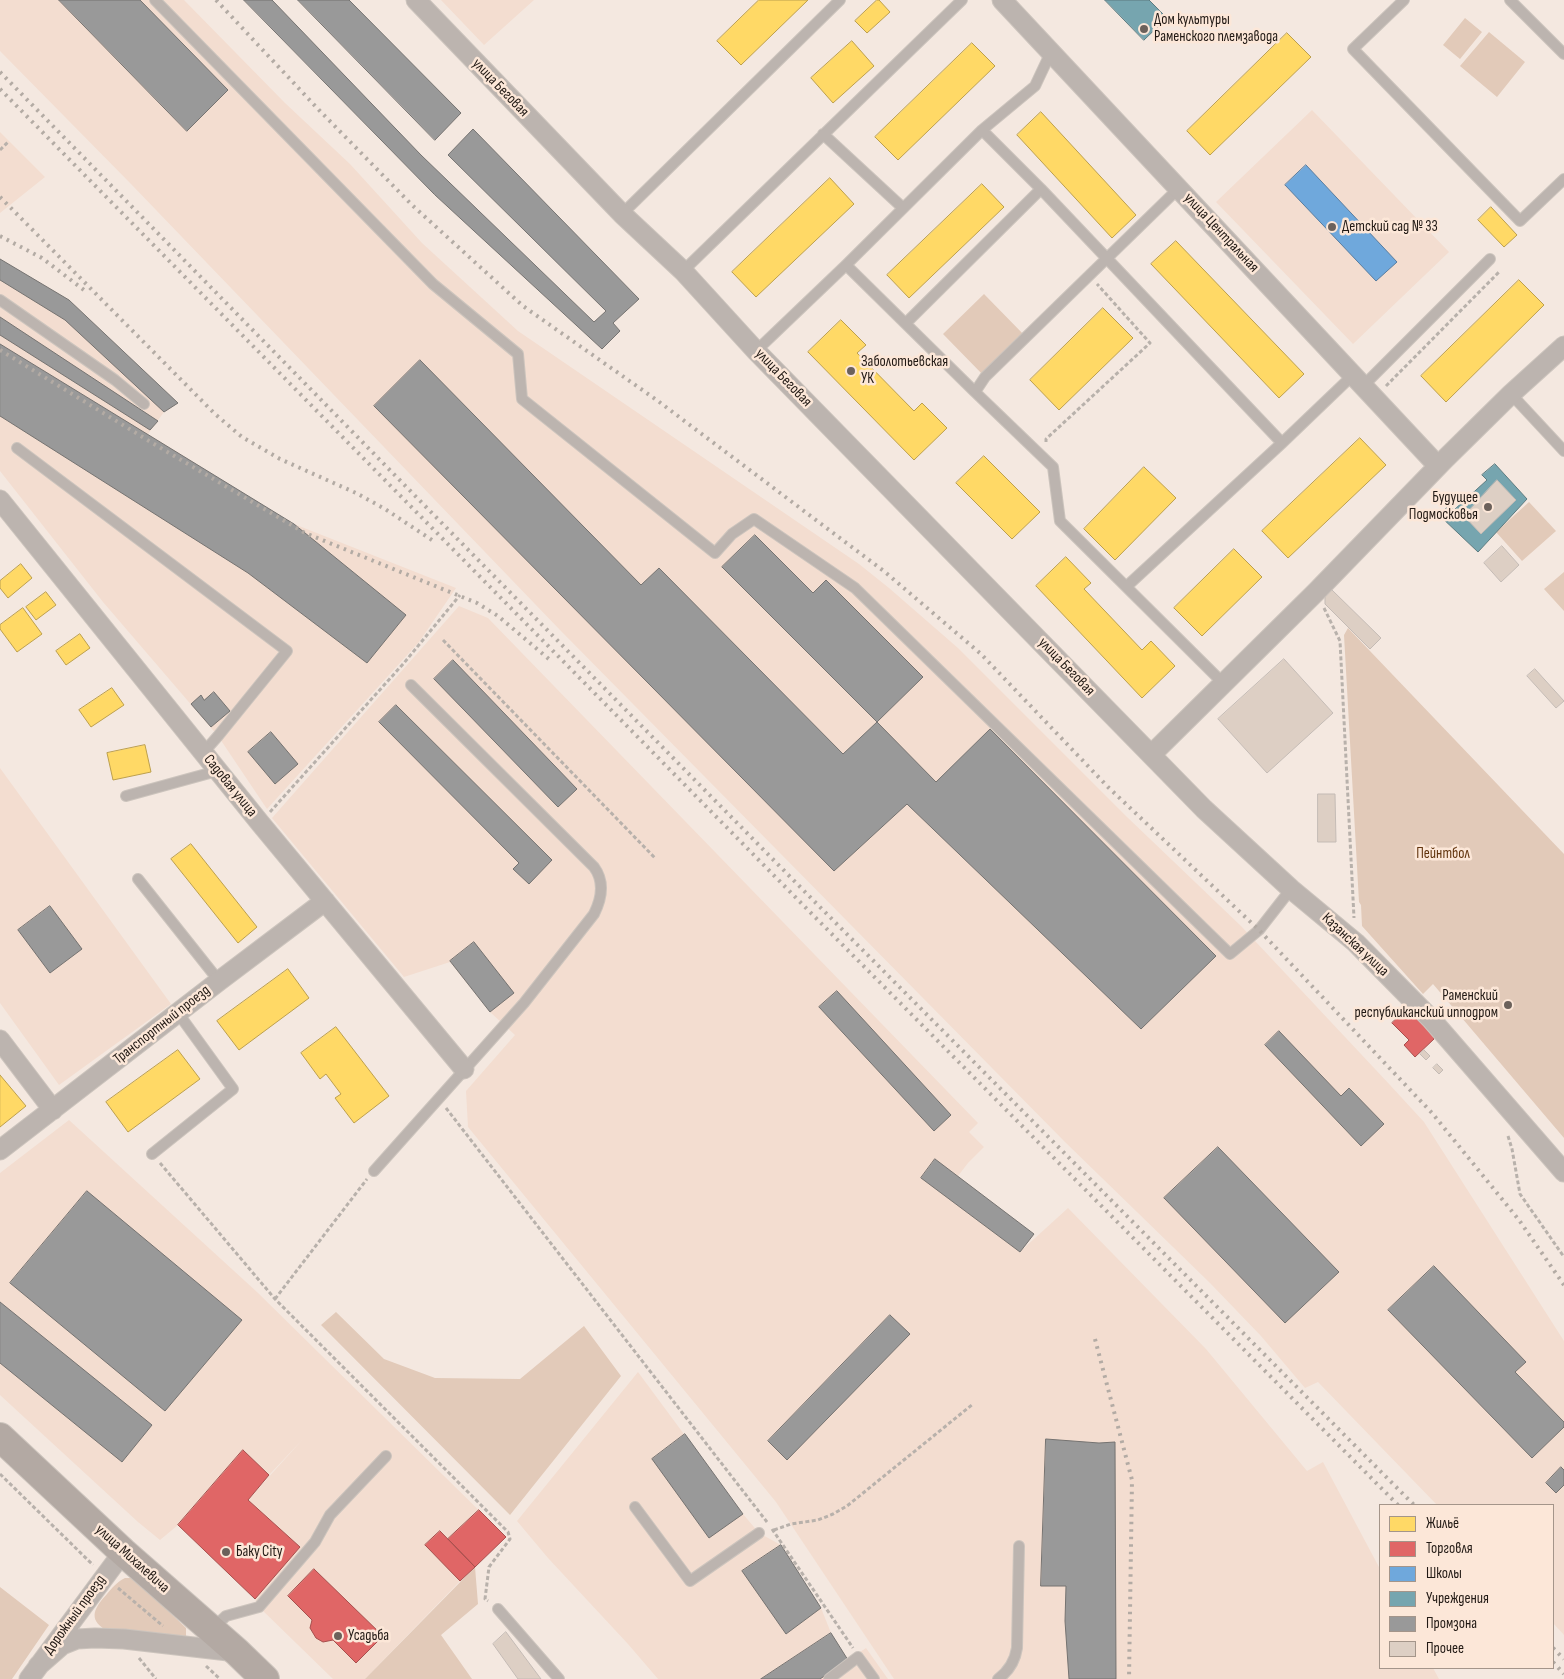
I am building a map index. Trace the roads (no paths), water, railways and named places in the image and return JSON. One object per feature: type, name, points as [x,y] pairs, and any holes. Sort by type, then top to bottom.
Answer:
[{"type":"main road","name":"улица Михалевича","points":[[0,1437],[123,1552],[237,1652],[264,1679]]},
{"type":"street","name":"улица Беговая","points":[[416,0],[622,214],[683,271],[756,351],[1152,754]]},
{"type":"street","name":"улица Центральная","points":[[1002,0],[1438,466]]},
{"type":"street","points":[[1152,754],[1316,592],[1438,466],[1511,394],[1564,346]]},
{"type":"street","name":"Садовая улица","points":[[0,500],[217,771],[464,1069]]},
{"type":"street","name":"Казанская улица","points":[[1152,754],[1204,809],[1292,889],[1356,943],[1431,1019],[1564,1172]]},
{"type":"street","name":"Транспортный проезд","points":[[0,1150],[53,1110],[118,1051],[178,1013],[325,901]]},
{"type":"street","points":[[0,1041],[53,1110]]},
{"type":"street","name":"Дорожный проезд","points":[[34,1672],[123,1552]]},
{"type":"street","points":[[34,1672],[62,1645],[77,1639],[124,1639],[237,1652]]},
{"type":"lane","points":[[155,0],[433,284],[518,354],[522,399],[715,553],[732,534],[754,519],[855,588],[1230,954],[1259,930],[1292,889]]},
{"type":"lane","points":[[622,214],[840,0]]},
{"type":"lane","points":[[683,271],[962,0]]},
{"type":"lane","points":[[1404,0],[1353,49],[1520,221],[1564,179]]},
{"type":"lane","points":[[1510,0],[1564,54]]},
{"type":"lane","points":[[756,351],[982,130],[1035,86],[1051,52]]},
{"type":"lane","points":[[982,130],[1041,189],[1282,443]]},
{"type":"lane","points":[[823,134],[903,208]]},
{"type":"lane","points":[[975,392],[985,378],[1179,188]]},
{"type":"lane","points":[[906,323],[1041,189]]},
{"type":"lane","points":[[1127,586],[1282,443],[1358,380],[1490,259]]},
{"type":"lane","points":[[846,265],[1053,468],[1060,521],[1224,684]]},
{"type":"lane","points":[[0,300],[115,380],[144,404]]},
{"type":"lane","points":[[1511,394],[1564,451]]},
{"type":"lane","points":[[17,448],[287,651],[203,753]]},
{"type":"lane","points":[[374,1171],[524,1003],[594,914],[600,898],[601,880],[594,867],[411,685]]},
{"type":"lane","points":[[126,796],[217,771]]},
{"type":"lane","points":[[138,880],[219,981]]},
{"type":"lane","points":[[152,1154],[233,1090],[178,1013]]},
{"type":"lane","points":[[211,1630],[226,1616],[259,1607],[315,1542],[330,1515],[386,1456]]},
{"type":"lane","points":[[635,1507],[690,1581],[759,1533]]},
{"type":"lane","points":[[998,1679],[1010,1667],[1017,1648],[1019,1546]]},
{"type":"lane","points":[[498,1609],[559,1679]]},
{"type":"lane","points":[[829,1679],[858,1657],[874,1679]]},
{"type":"railway","points":[[216,0],[319,110],[412,205],[523,306],[658,401],[885,572],[981,654],[1108,787],[1259,930],[1432,1113],[1519,1220],[1564,1285]]},
{"type":"railway","points":[[0,72],[814,901],[1413,1504]]},
{"type":"railway","points":[[0,89],[807,909],[1397,1504]]},
{"type":"railway","points":[[0,197],[215,414],[242,437],[280,459],[356,493],[385,509],[432,540]]},
{"type":"railway","points":[[0,236],[42,258],[84,290]]},
{"type":"railway","points":[[0,350],[305,533],[477,603],[498,616],[550,660]]},
{"type":"railway","points":[[1095,1339],[1132,1480],[1129,1679]]},
{"type":"railway","points":[[1554,1649],[1564,1659]]},
{"type":"railway","points":[[1554,1663],[1564,1674]]},
{"type":"place","name":"Дом культуры Раменского племзавода","points":[[1144,29]]},
{"type":"place","name":"Детский сад № 33","points":[[1332,227]]},
{"type":"place","name":"Заболотьевская УК","points":[[851,371]]},
{"type":"place","name":"Будущее Подмосковья","points":[[1488,507]]},
{"type":"place","name":"Раменский республиканский ипподром","points":[[1508,1005]]},
{"type":"place","name":"Баку City","points":[[226,1552]]},
{"type":"place","name":"Усадьба","points":[[338,1636]]},
{"type":"park label","name":"Пейнтбол","points":[[1443,854]]}]
